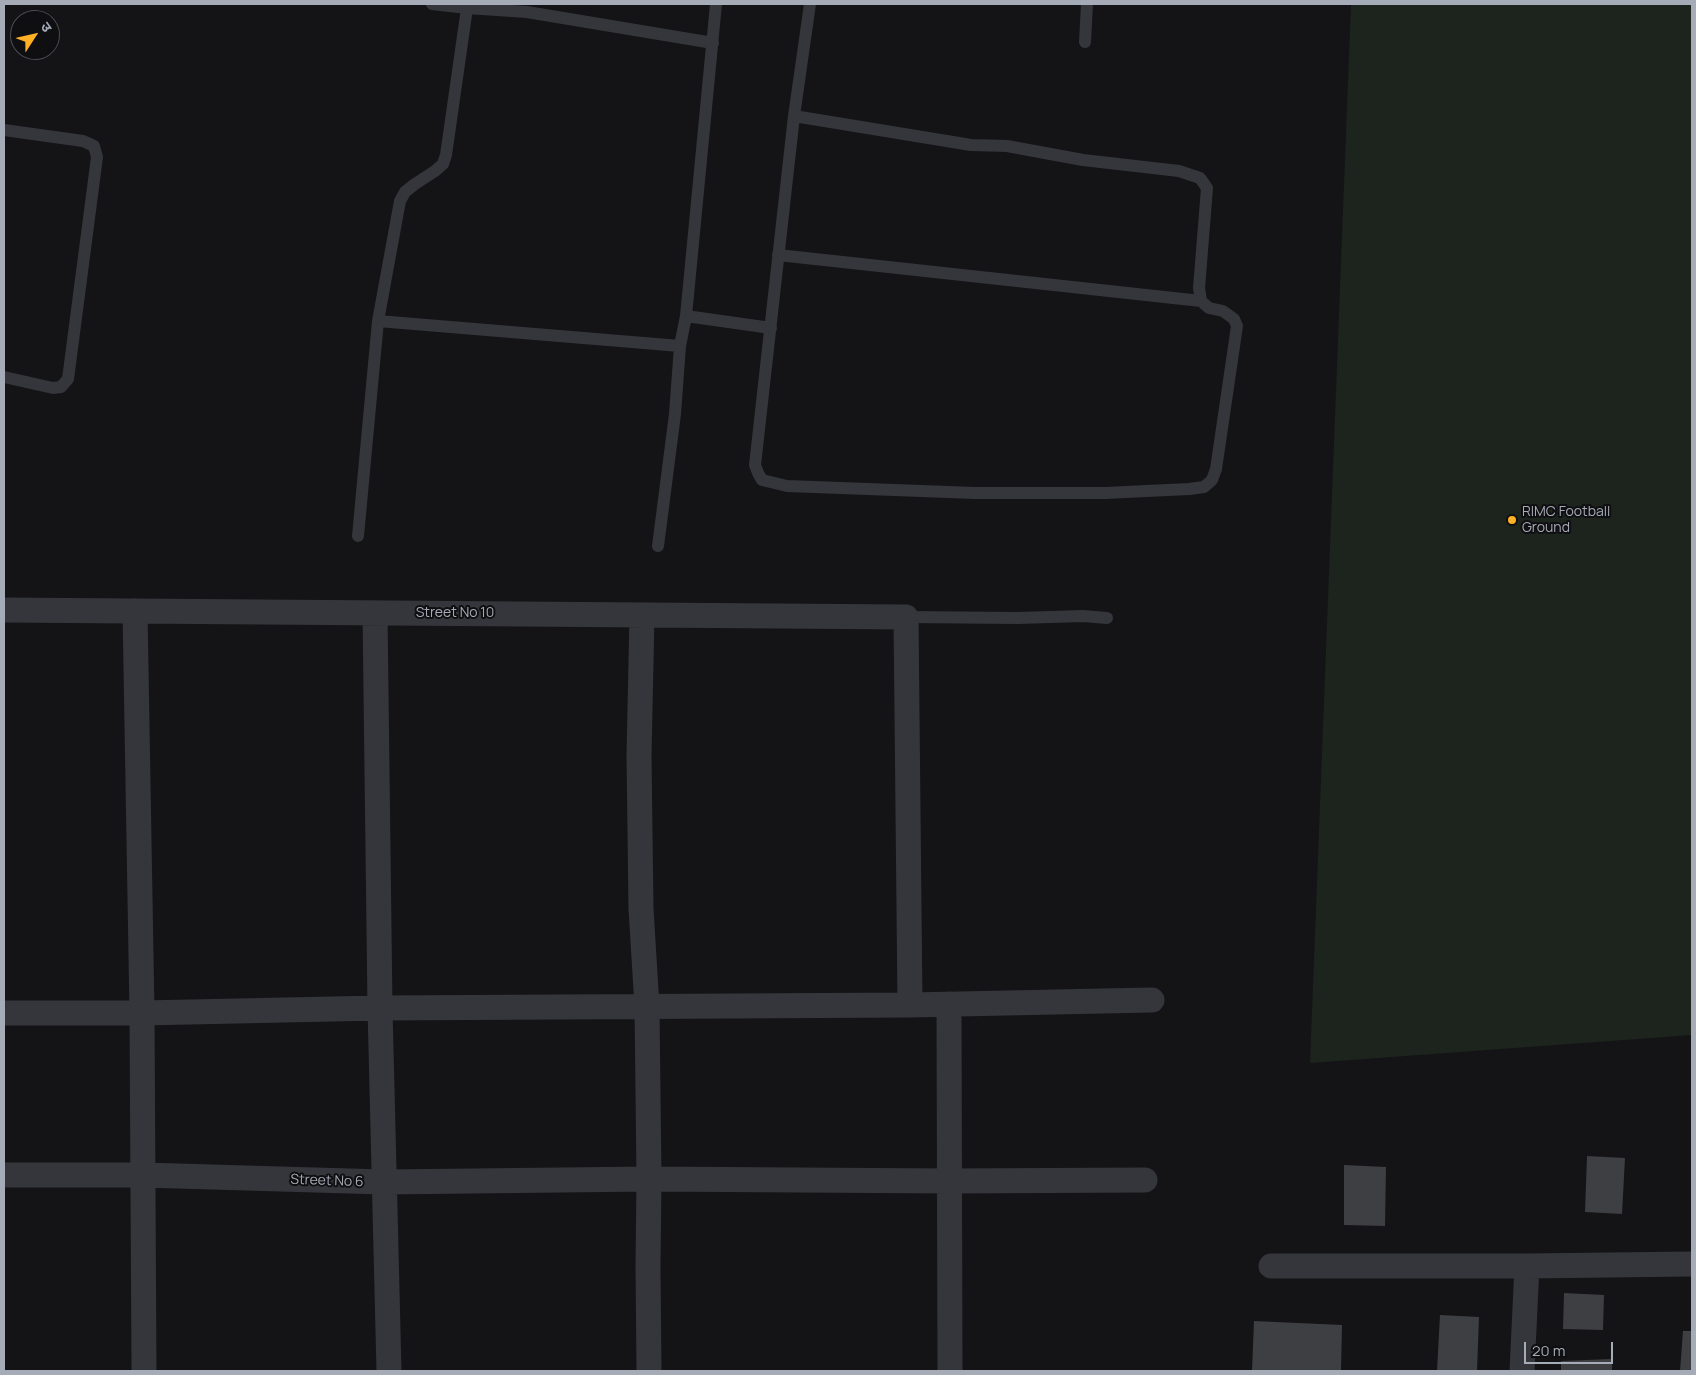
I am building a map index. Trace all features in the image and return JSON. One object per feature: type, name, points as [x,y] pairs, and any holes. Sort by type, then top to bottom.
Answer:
[{"type":"street","name":"Street No 10","points":[[4,610],[906,617]]},
{"type":"street","points":[[135,611],[142,1013],[144,1371]]},
{"type":"street","points":[[376,613],[380,1008],[389,1371]]},
{"type":"street","points":[[642,615],[639,755],[641,909],[647,1006],[650,1179],[648,1266],[649,1371]]},
{"type":"street","points":[[906,617],[910,1005]]},
{"type":"street","points":[[4,1013],[142,1013],[380,1008],[910,1005],[1152,1000]]},
{"type":"street","points":[[949,1004],[950,1371]]},
{"type":"street","name":"Street No 6","points":[[4,1176],[143,1175],[384,1182],[650,1179],[1145,1180]]},
{"type":"street","points":[[1271,1266],[1692,1264]]},
{"type":"street","points":[[1522,1371],[1527,1266]]},
{"type":"lane","points":[[432,4],[527,12],[712,42]]},
{"type":"lane","points":[[658,546],[675,414],[680,346],[686,316],[716,4]]},
{"type":"lane","points":[[778,255],[1201,301],[1209,308],[1223,311],[1234,319],[1237,326],[1216,469],[1212,480],[1204,487],[1189,489],[1105,493],[975,492],[787,486],[762,480],[755,465],[778,255],[794,116],[810,4]]},
{"type":"lane","points":[[1085,42],[1087,4]]},
{"type":"lane","points":[[358,536],[378,322],[400,201],[415,184],[435,172],[443,164],[446,155],[467,8]]},
{"type":"lane","points":[[794,116],[970,145],[1007,146],[1083,160],[1179,171],[1200,178],[1207,188],[1199,288],[1201,301]]},
{"type":"lane","points":[[4,130],[83,141],[94,146],[97,157],[68,379],[61,387],[53,388],[4,377]]},
{"type":"lane","points":[[686,316],[770,328]]},
{"type":"lane","points":[[378,322],[680,346]]},
{"type":"lane","points":[[906,617],[1018,618],[1083,616],[1107,618]]},
{"type":"shaded area","name":"RIMC Football Ground","points":[[1351,4],[1692,4],[1692,1035],[1310,1063]]},
{"type":"building","points":[[1587,1156],[1625,1158],[1622,1214],[1585,1212]]},
{"type":"building","points":[[1344,1165],[1386,1167],[1385,1226],[1344,1225]]},
{"type":"building","points":[[1564,1293],[1604,1295],[1603,1330],[1563,1329]]},
{"type":"building","points":[[1440,1315],[1479,1317],[1477,1371],[1437,1371]]},
{"type":"building","points":[[1254,1321],[1342,1325],[1341,1371],[1252,1371]]},
{"type":"building","points":[[1683,1331],[1692,1331],[1692,1371],[1680,1371]]},
{"type":"building","points":[[1612,1359],[1612,1371],[1561,1371],[1561,1361]]},
{"type":"place","name":"RIMC Football Ground","points":[[1512,520]]}]
